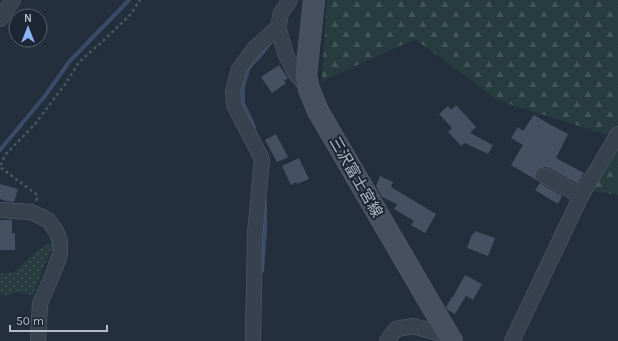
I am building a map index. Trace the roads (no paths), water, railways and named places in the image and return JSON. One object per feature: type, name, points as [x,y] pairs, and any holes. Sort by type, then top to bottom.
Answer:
[{"type":"main road","name":"三沢富士宮線","points":[[314,0],[306,75],[309,89],[318,111],[450,339]]},
{"type":"street","points":[[0,19],[13,0]]},
{"type":"street","points":[[290,0],[281,13],[278,27],[286,55],[296,74],[309,89]]},
{"type":"street","points":[[253,341],[255,234],[262,159],[234,105],[233,92],[239,69],[254,49],[278,27]]},
{"type":"street","points":[[512,341],[580,196],[618,134]]},
{"type":"street","points":[[545,176],[580,196]]},
{"type":"street","points":[[0,210],[31,212],[48,220],[56,231],[60,242],[60,254],[40,304],[38,341]]},
{"type":"street","points":[[387,341],[396,329],[413,326],[450,339]]},
{"type":"waterway","points":[[0,150],[45,96],[69,62],[129,0]]},
{"type":"waterway","points":[[254,127],[243,103],[243,86],[249,67],[268,45]]},
{"type":"waterway","points":[[262,271],[265,231],[265,202]]}]
